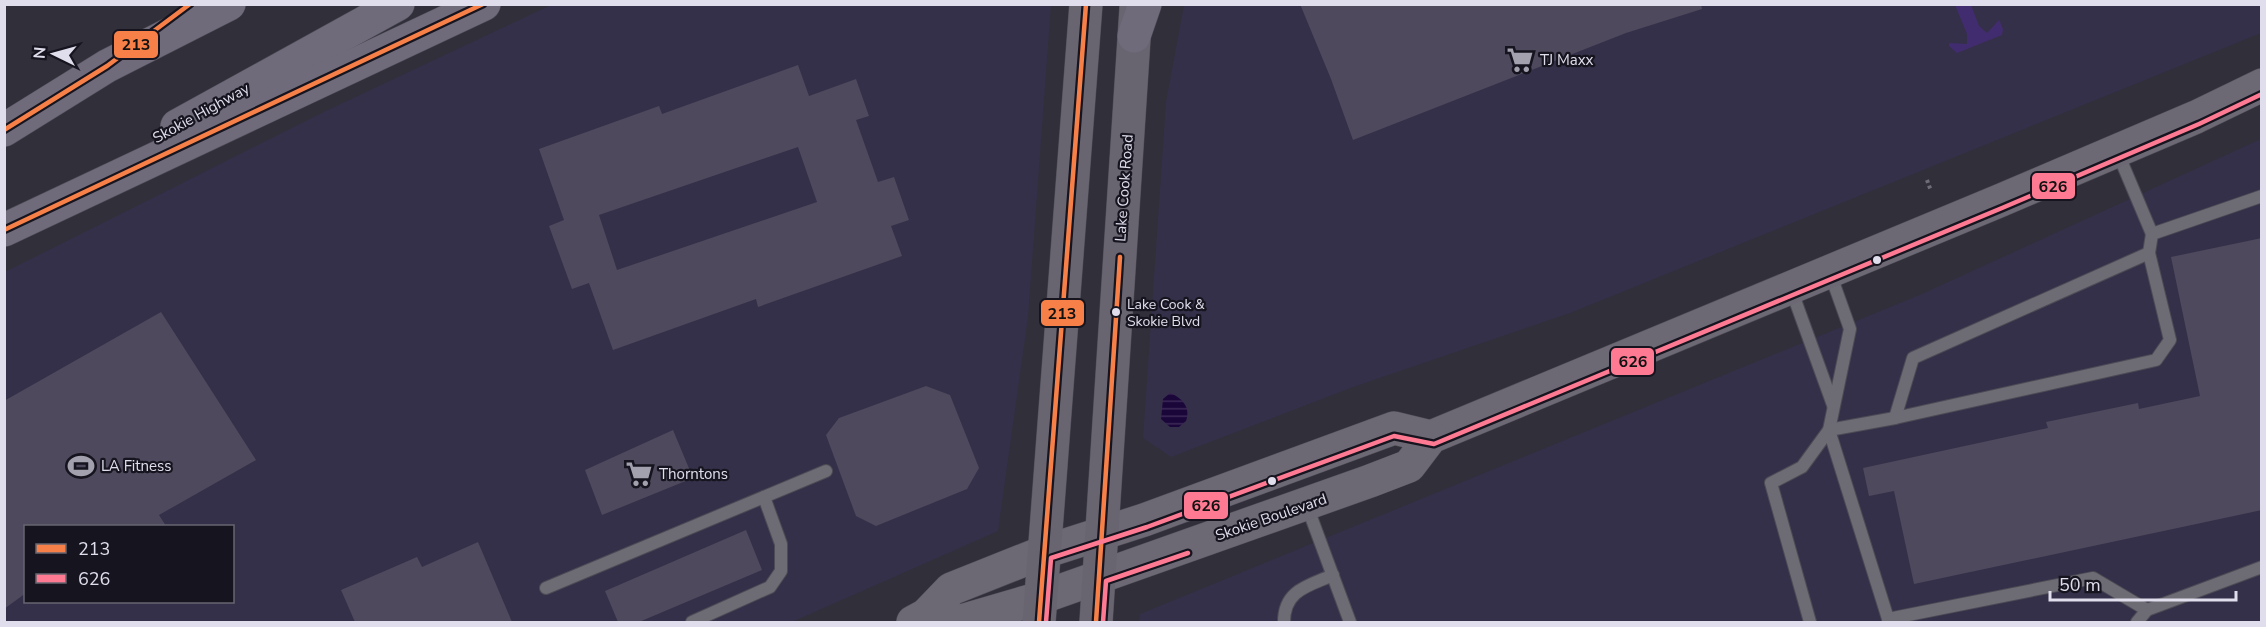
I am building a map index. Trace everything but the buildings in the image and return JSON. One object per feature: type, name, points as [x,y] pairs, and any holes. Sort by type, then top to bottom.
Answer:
[{"type":"highway","points":[[4,130],[107,66],[191,4]]},
{"type":"highway","points":[[107,66],[229,4]]},
{"type":"highway","name":"Skokie Highway","points":[[4,221],[398,4]]},
{"type":"highway","points":[[4,230],[484,4]]},
{"type":"highway","points":[[1135,20],[1145,4]]},
{"type":"main road","points":[[1039,610],[1086,4]]},
{"type":"main road","name":"Lake Cook Road","points":[[1096,622],[1135,20]]},
{"type":"main road","points":[[920,619],[951,589],[1044,552],[1102,534],[1394,428],[1431,437],[2196,117],[2262,85]]},
{"type":"main road","name":"Skokie Boulevard","points":[[920,619],[962,621],[1039,610],[1099,576],[1306,505],[1409,466],[1431,437]]},
{"type":"lane","points":[[1810,622],[1771,483],[1802,467],[1829,430],[1895,418],[2156,360],[2170,340],[2149,253],[2152,234],[2117,150]]},
{"type":"lane","points":[[2152,234],[2262,196]]},
{"type":"lane","points":[[1895,418],[1912,358],[2149,253]]},
{"type":"lane","points":[[1830,272],[1850,329],[1829,430],[1888,621],[2093,578],[2147,610]]},
{"type":"lane","points":[[1791,288],[1833,406]]},
{"type":"lane","points":[[546,588],[826,471]]},
{"type":"lane","points":[[692,622],[770,587],[781,570],[781,544],[764,497]]},
{"type":"lane","points":[[1306,505],[1350,622]]},
{"type":"lane","points":[[2137,622],[2147,610],[2262,567]]},
{"type":"lane","points":[[1284,622],[1284,609],[1292,596],[1301,588],[1333,575]]},
{"type":"path","points":[[1927,180],[1931,191]]},
{"type":"shaded area","points":[[551,5],[1051,5],[1028,317],[998,531],[792,622],[5,622],[5,272],[328,110]]},
{"type":"shaded area","points":[[1184,5],[2261,5],[2261,33],[1570,313],[1353,387],[1171,457],[1143,438],[1166,102]]},
{"type":"shaded area","points":[[1955,5],[1971,5],[1979,26],[1987,33],[1999,20],[2003,29],[2002,35],[1957,53],[1949,46],[1949,43],[1967,44],[1967,34]]},
{"type":"shaded area","points":[[2261,139],[2261,622],[1139,622],[1140,614],[1922,294]]},
{"type":"shaded area","points":[[1170,393],[1182,400],[1186,407],[1186,421],[1179,427],[1170,427],[1161,419],[1163,399]]},
{"type":"transit line","name":"213","points":[[4,130],[107,66],[190,4]]},
{"type":"transit line","name":"213","points":[[4,230],[483,4]]},
{"type":"transit line","name":"213","points":[[1039,622],[1086,4]]},
{"type":"transit line","name":"626","points":[[1046,622],[1051,558],[1147,527],[1394,436],[1434,444],[2002,208],[2199,124],[2262,94]]},
{"type":"transit line","name":"213","points":[[1096,622],[1120,257]]},
{"type":"transit line","name":"626","points":[[1103,622],[1106,581],[1188,553]]},
{"type":"place","name":"TJ Maxx","points":[[1520,60]]},
{"type":"place","name":"Lake Cook & Skokie Blvd","points":[[1116,312]]},
{"type":"place","name":"LA Fitness","points":[[81,466]]},
{"type":"place","name":"Thorntons","points":[[639,474]]}]
